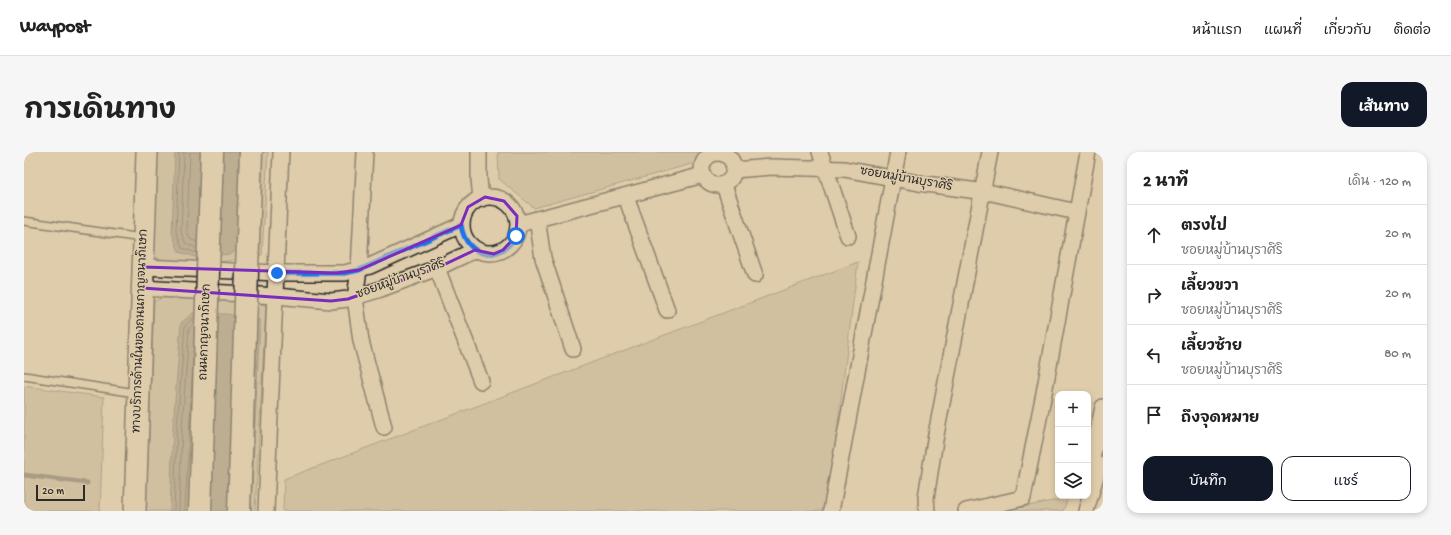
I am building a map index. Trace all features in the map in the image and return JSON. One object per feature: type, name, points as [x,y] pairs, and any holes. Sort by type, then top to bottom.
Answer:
[{"type":"highway","name":"ถนนกาญจนาภิเษก","points":[[200,511],[212,152]]},
{"type":"highway","points":[[239,511],[251,152]]},
{"type":"main road","name":"ทางบริการด้านในของถนนกาญจนาภิเษก","points":[[134,511],[147,152]]},
{"type":"street","points":[[266,511],[281,152]]},
{"type":"street","points":[[365,152],[359,270],[355,297],[361,341],[384,427]]},
{"type":"street","points":[[479,152],[481,199]]},
{"type":"street","points":[[820,152],[848,236]]},
{"type":"street","points":[[831,511],[898,152]]},
{"type":"street","points":[[927,511],[926,498],[934,440],[990,152]]},
{"type":"street","points":[[966,511],[1023,498],[1043,400],[1088,152]]},
{"type":"street","points":[[712,153],[724,154],[733,163],[734,170],[729,181],[724,184],[712,184],[703,175],[703,163],[712,153]]},
{"type":"street","name":"ซอยหมู่บ้านบุราศิริ","points":[[734,170],[771,167],[844,169],[919,184],[982,192],[1076,212]]},
{"type":"street","points":[[518,226],[537,219],[626,197],[675,181],[703,175]]},
{"type":"street","points":[[724,184],[755,275]]},
{"type":"street","points":[[495,197],[512,207],[517,216],[518,226],[514,240],[503,250],[494,254],[484,254],[467,244],[461,225],[463,215],[468,207],[481,199],[495,197]]},
{"type":"street","points":[[626,197],[667,310]]},
{"type":"street","points":[[537,219],[544,258],[573,349]]},
{"type":"street","name":"ซอยหมู่บ้านบุราศิริ","points":[[143,267],[277,273],[345,273],[359,270],[461,225]]},
{"type":"street","name":"ซอยหมู่บ้านบุราศิริ","points":[[142,288],[276,296],[331,301],[355,297],[436,268],[475,250]]},
{"type":"street","points":[[436,268],[481,381]]},
{"type":"street","points":[[1091,463],[1103,407]]},
{"type":"street","points":[[1086,511],[1093,492],[1103,447]]},
{"type":"street","points":[[1076,511],[1081,499]]},
{"type":"lane","points":[[24,221],[144,238]]},
{"type":"lane","points":[[24,376],[138,393]]},
{"type":"highlighted area","points":[[485,197],[504,201],[517,216],[516,236],[503,250],[494,254],[475,250],[437,268],[348,299],[331,301],[142,288],[143,267],[336,273],[359,270],[461,225],[468,207]]},
{"type":"shaded area","points":[[157,152],[268,152],[262,255],[208,263],[180,262],[154,257]]},
{"type":"shaded area","points":[[498,152],[700,152],[695,163],[534,208],[499,179]]},
{"type":"shaded area","points":[[858,262],[827,511],[283,511],[284,479]]},
{"type":"shaded area","points":[[168,296],[232,300],[266,305],[255,511],[146,511],[154,301]]},
{"type":"shaded area","points":[[24,386],[104,397],[100,511],[24,511]]},
{"type":"shaded area","points":[[1063,499],[1068,499],[1063,511],[1003,511]]},
{"type":"water","points":[[175,152],[261,152],[257,235],[231,254],[195,257],[179,252],[172,233]]},
{"type":"water","points":[[193,313],[227,314],[260,320],[251,511],[170,511],[173,426],[181,323]]},
{"type":"waterway","points":[[24,475],[87,483]]},
{"type":"route","points":[[277,273],[345,273],[359,270],[461,225],[467,244],[484,254],[494,254],[503,250],[511,244],[516,236]]}]
